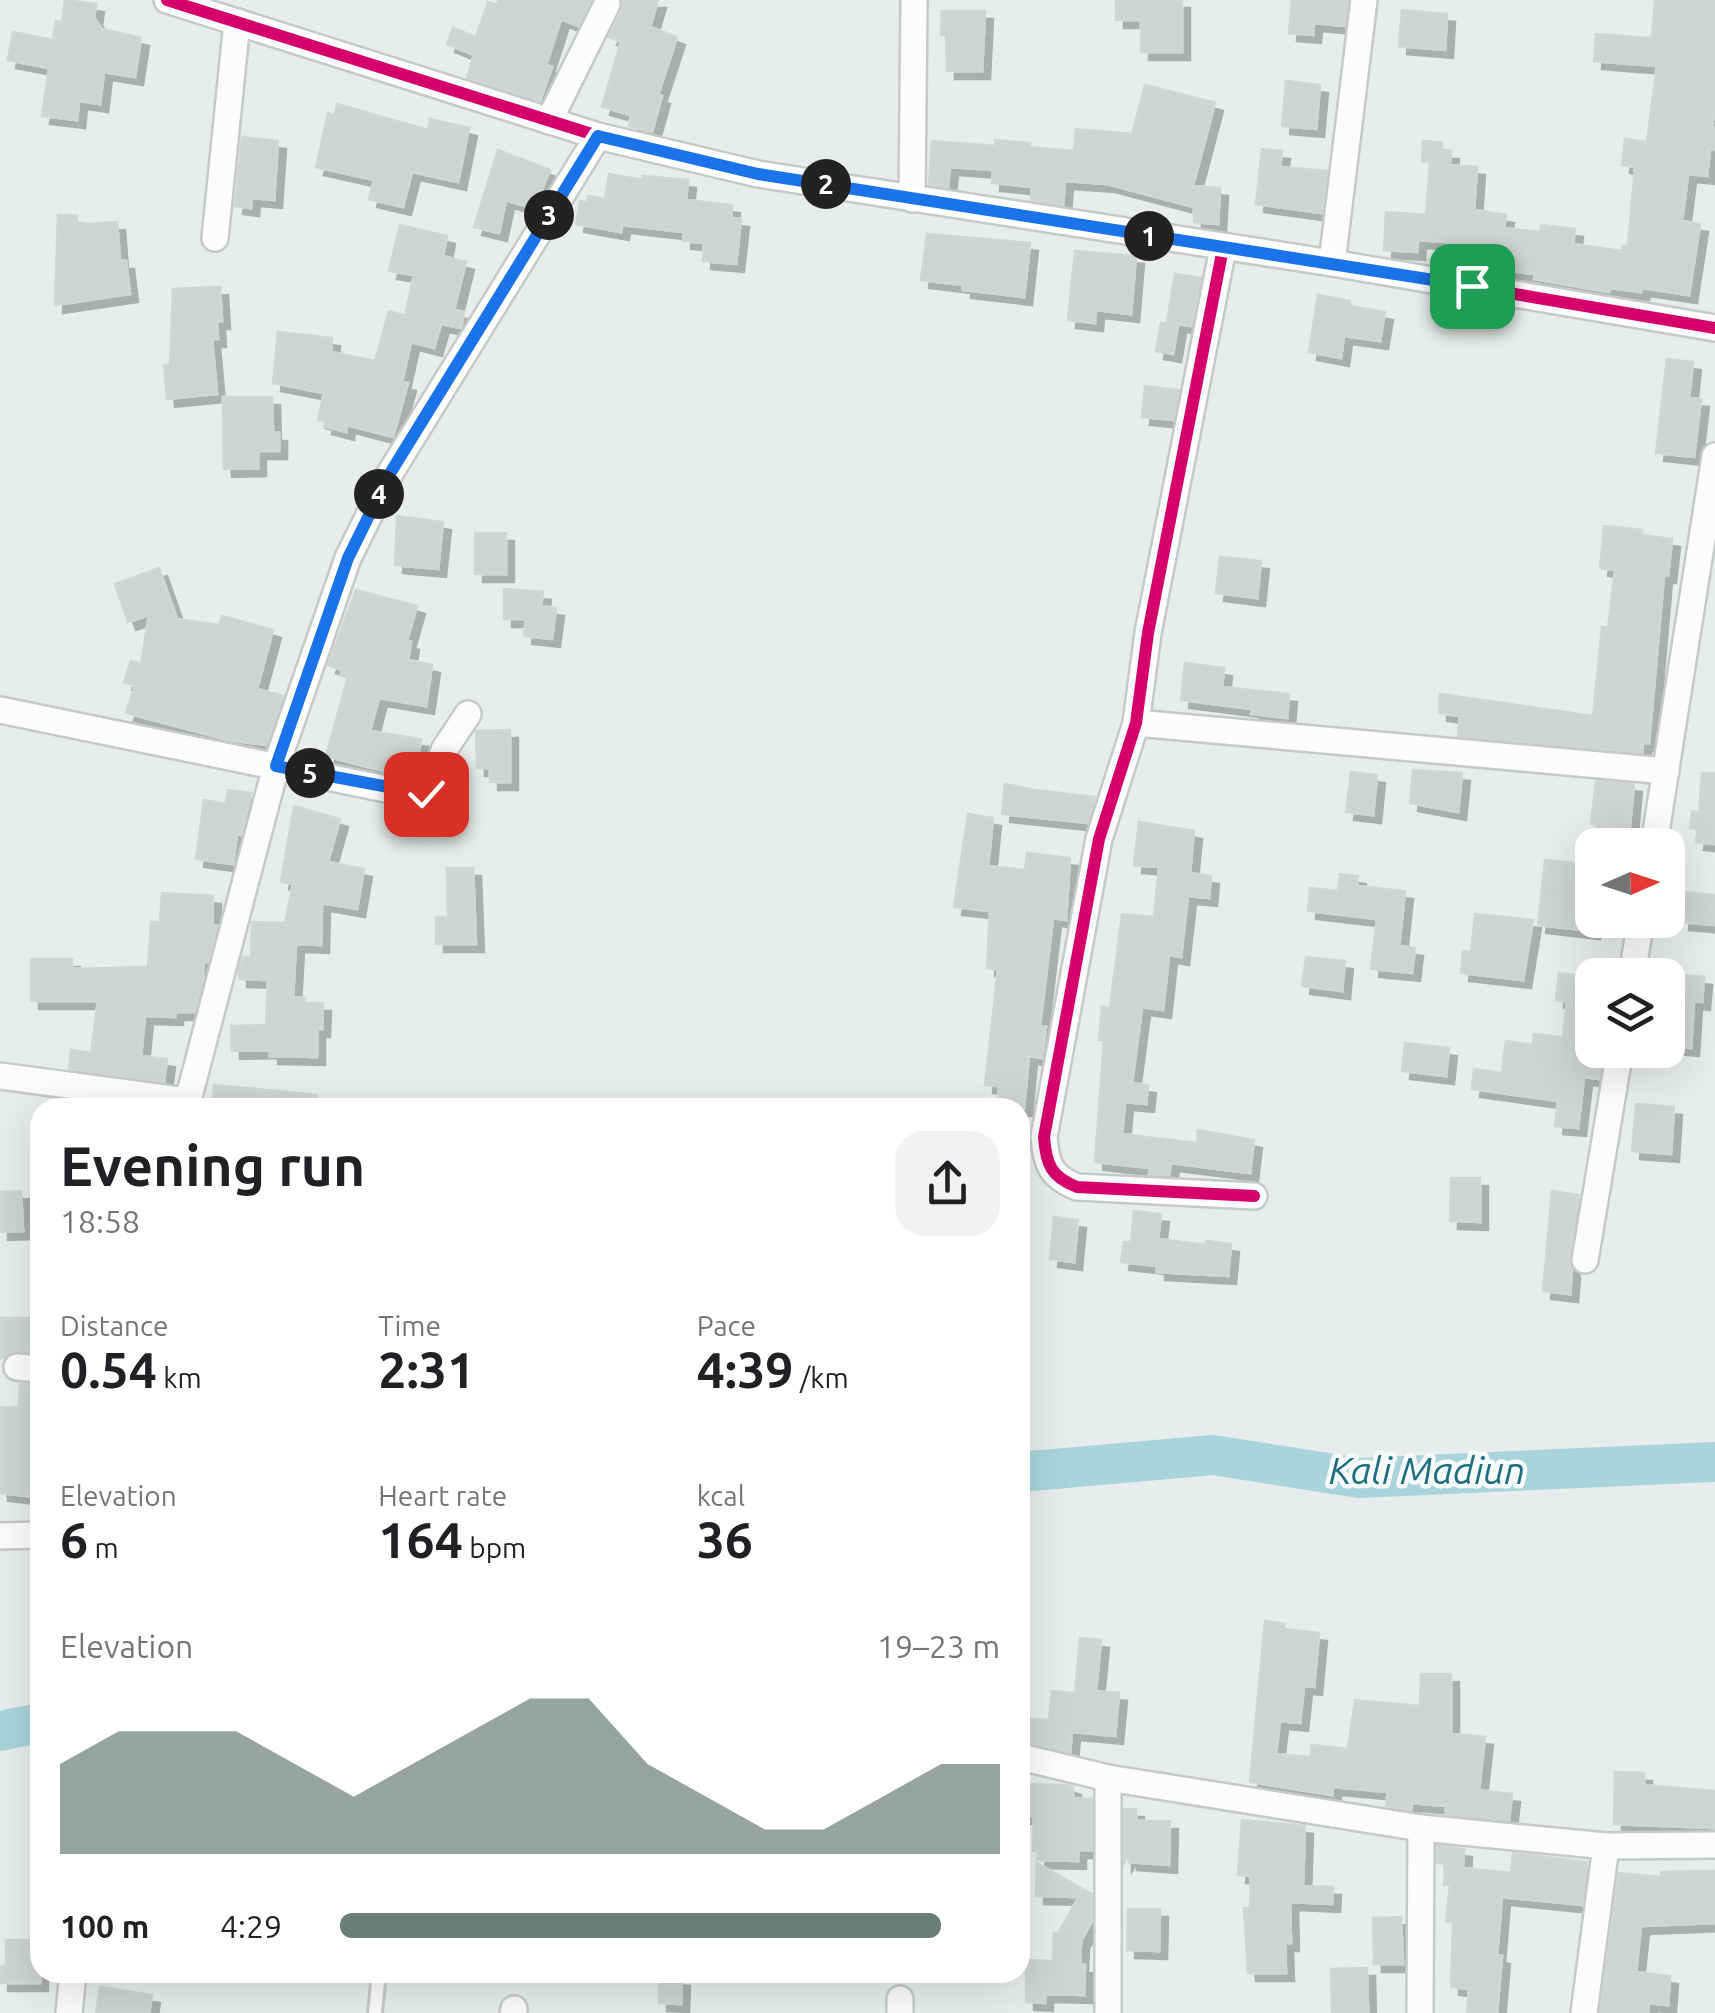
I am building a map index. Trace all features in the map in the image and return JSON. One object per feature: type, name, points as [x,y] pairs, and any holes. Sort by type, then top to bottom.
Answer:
[{"type":"street","points":[[167,0],[598,136],[758,174],[1332,263],[1715,328]]},
{"type":"street","points":[[912,199],[914,0]]},
{"type":"street","points":[[1332,263],[1364,0]]},
{"type":"street","points":[[550,121],[607,4]]},
{"type":"street","points":[[215,238],[237,22]]},
{"type":"street","points":[[188,1098],[276,766],[348,558],[389,475],[598,136]]},
{"type":"street","points":[[1223,248],[1148,633],[1136,723],[1099,840],[1044,1137],[1051,1172],[1077,1187],[1254,1196]]},
{"type":"street","points":[[1657,828],[1715,456]]},
{"type":"street","points":[[0,710],[426,794],[436,784],[444,750],[468,714]]},
{"type":"street","points":[[1136,723],[1666,771]]},
{"type":"street","points":[[1585,1260],[1617,1068]]},
{"type":"street","points":[[0,1076],[146,1098]]},
{"type":"street","points":[[0,1536],[30,1535]]},
{"type":"street","points":[[1030,1759],[1108,1778],[1422,1828],[1606,1846],[1715,1845]]},
{"type":"street","points":[[1108,1778],[1108,2013]]},
{"type":"street","points":[[1420,2013],[1422,1828]]},
{"type":"street","points":[[1584,2013],[1606,1846]]},
{"type":"street","points":[[69,2013],[72,1983]]},
{"type":"lane","points":[[375,2013],[377,1983]]},
{"type":"building","points":[[65,0],[96,4],[94,18],[102,29],[141,38],[135,77],[104,72],[100,104],[79,101],[77,120],[42,116],[49,68],[8,60],[13,32],[53,40],[56,21],[62,22]]},
{"type":"building","points":[[499,0],[591,0],[578,26],[561,19],[546,65],[552,67],[540,101],[467,78],[474,55],[447,44],[453,28],[476,37],[488,2],[497,5]]},
{"type":"building","points":[[622,0],[658,0],[650,27],[677,37],[658,95],[662,96],[652,132],[629,126],[631,115],[602,107],[621,42],[609,37],[622,11]]},
{"type":"building","points":[[1116,0],[1182,0],[1182,52],[1141,52],[1141,20],[1116,20]]},
{"type":"building","points":[[1292,0],[1348,0],[1344,26],[1314,23],[1313,35],[1289,33]]},
{"type":"building","points":[[1655,0],[1715,0],[1715,150],[1710,149],[1707,176],[1688,174],[1682,221],[1700,224],[1689,295],[1642,288],[1641,292],[1610,288],[1609,292],[1534,279],[1535,274],[1474,267],[1477,244],[1418,240],[1417,252],[1384,250],[1386,212],[1426,215],[1430,162],[1422,161],[1423,141],[1442,143],[1442,151],[1451,151],[1450,165],[1477,167],[1474,210],[1506,215],[1504,228],[1540,232],[1541,225],[1575,229],[1573,244],[1622,251],[1623,246],[1628,246],[1635,167],[1622,165],[1625,139],[1647,142],[1657,66],[1594,61],[1596,34],[1652,38]]},
{"type":"building","points":[[1402,10],[1447,14],[1445,50],[1399,46]]},
{"type":"building","points":[[942,11],[985,11],[982,71],[947,71]]},
{"type":"building","points":[[1286,81],[1320,85],[1316,129],[1282,126]]},
{"type":"building","points":[[1145,85],[1215,103],[1193,186],[1220,188],[1218,224],[1194,222],[1194,207],[1107,184],[1065,181],[1063,205],[1031,200],[1032,187],[992,183],[993,170],[950,167],[948,187],[929,184],[932,141],[995,146],[995,140],[1074,151],[1076,129],[1132,134]]},
{"type":"building","points":[[337,104],[428,130],[430,119],[469,128],[458,182],[412,172],[403,207],[369,199],[374,180],[316,167],[328,113],[335,115]]},
{"type":"building","points":[[242,137],[278,141],[274,200],[252,198],[251,208],[235,206]]},
{"type":"building","points":[[1262,149],[1282,151],[1280,167],[1327,171],[1322,213],[1256,204]]},
{"type":"building","points":[[498,150],[550,170],[534,209],[506,200],[499,233],[474,227]]},
{"type":"building","points":[[609,174],[643,180],[643,176],[688,180],[686,200],[732,205],[731,218],[741,219],[736,264],[703,261],[704,243],[683,241],[684,232],[622,225],[621,232],[576,224],[580,201],[587,203],[588,196],[605,199]]},
{"type":"building","points":[[58,215],[77,216],[76,225],[117,222],[120,261],[126,261],[130,294],[55,305]]},
{"type":"building","points":[[400,225],[447,236],[443,256],[466,262],[454,310],[464,312],[461,328],[441,324],[434,348],[411,342],[402,382],[408,383],[393,437],[347,425],[346,432],[324,426],[325,422],[318,420],[324,393],[273,383],[278,332],[332,338],[331,352],[375,361],[389,311],[405,316],[414,275],[389,271]]},
{"type":"building","points":[[927,234],[1030,243],[1024,297],[963,290],[963,285],[921,280]]},
{"type":"building","points":[[1075,251],[1136,256],[1131,314],[1096,310],[1095,323],[1068,320]]},
{"type":"building","points":[[1175,274],[1201,278],[1191,326],[1167,322]]},
{"type":"building","points":[[220,287],[222,321],[217,321],[218,339],[212,339],[217,394],[167,399],[164,365],[170,365],[173,289]]},
{"type":"building","points":[[1318,295],[1385,312],[1380,341],[1344,336],[1341,358],[1309,352]]},
{"type":"building","points":[[1161,323],[1178,325],[1173,354],[1156,351]]},
{"type":"building","points":[[1667,359],[1693,362],[1689,398],[1701,399],[1694,457],[1656,453]]},
{"type":"building","points":[[1145,386],[1179,390],[1173,420],[1142,417]]},
{"type":"building","points":[[223,397],[272,397],[273,433],[279,433],[279,451],[258,451],[258,468],[224,469]]},
{"type":"building","points":[[397,516],[443,522],[438,569],[395,565]]},
{"type":"building","points":[[1604,526],[1642,530],[1642,535],[1672,539],[1668,575],[1664,575],[1649,743],[1643,743],[1642,753],[1458,736],[1460,716],[1439,713],[1440,694],[1593,716],[1602,627],[1608,628],[1615,570],[1600,568]]},
{"type":"building","points":[[475,533],[506,533],[506,574],[475,574]]},
{"type":"building","points":[[1220,557],[1261,561],[1257,598],[1216,593]]},
{"type":"building","points":[[159,568],[177,619],[219,625],[222,616],[273,630],[257,689],[283,696],[266,745],[228,740],[126,713],[135,686],[124,682],[131,661],[141,664],[149,615],[128,622],[115,584]]},
{"type":"building","points":[[504,589],[543,592],[541,606],[556,608],[552,639],[524,636],[526,619],[504,619]]},
{"type":"building","points":[[356,590],[417,606],[407,641],[411,642],[408,660],[432,665],[426,706],[379,698],[370,731],[421,739],[416,773],[396,770],[395,774],[326,756],[348,677],[328,665]]},
{"type":"building","points":[[1185,663],[1224,668],[1222,687],[1289,694],[1287,718],[1251,714],[1252,709],[1181,700]]},
{"type":"building","points":[[510,730],[510,782],[490,782],[490,768],[477,768],[476,731]]},
{"type":"building","points":[[1413,770],[1462,773],[1458,812],[1410,803]]},
{"type":"building","points":[[1351,772],[1377,775],[1373,815],[1346,812]]},
{"type":"building","points":[[1702,773],[1715,773],[1715,844],[1696,842],[1698,829],[1690,828],[1692,811],[1699,812]]},
{"type":"building","points":[[1596,781],[1634,784],[1630,828],[1596,828],[1597,824],[1591,824]]},
{"type":"building","points":[[1005,784],[1095,797],[1087,823],[1002,814]]},
{"type":"building","points":[[228,790],[251,793],[241,835],[237,834],[233,864],[196,859],[204,800],[226,804]]},
{"type":"building","points":[[294,806],[340,819],[328,862],[364,869],[357,909],[322,903],[321,945],[296,944],[293,997],[305,998],[305,1003],[323,1003],[322,1029],[317,1029],[317,1057],[270,1056],[270,1050],[232,1051],[231,1026],[266,1025],[268,980],[239,979],[239,970],[243,957],[251,957],[252,922],[285,923],[293,884],[281,881]]},
{"type":"building","points":[[968,814],[993,818],[988,866],[1025,870],[1027,853],[1070,858],[1066,920],[1053,918],[1040,1026],[1046,1027],[1042,1058],[1029,1056],[1025,1098],[998,1098],[999,1086],[985,1085],[998,969],[987,968],[990,911],[954,907]]},
{"type":"building","points":[[1139,822],[1194,831],[1190,873],[1211,876],[1209,898],[1188,896],[1181,957],[1169,955],[1163,1010],[1142,1007],[1132,1083],[1148,1085],[1146,1104],[1125,1102],[1122,1134],[1197,1143],[1198,1130],[1254,1140],[1250,1173],[1171,1163],[1169,1175],[1149,1174],[1150,1168],[1095,1162],[1104,1040],[1099,1040],[1102,1007],[1110,1008],[1122,914],[1154,917],[1159,867],[1134,865]]},
{"type":"building","points":[[1545,860],[1575,863],[1575,929],[1538,925]]},
{"type":"building","points":[[447,868],[473,868],[476,944],[436,944],[436,917],[448,917]]},
{"type":"building","points":[[1340,874],[1358,876],[1357,886],[1405,891],[1399,946],[1415,948],[1412,973],[1371,969],[1377,919],[1308,911],[1310,888],[1338,891]]},
{"type":"building","points":[[1685,892],[1715,895],[1715,925],[1685,922]]},
{"type":"building","points":[[162,893],[213,896],[212,926],[217,926],[208,962],[203,962],[194,1012],[175,1012],[175,1017],[145,1016],[141,1056],[167,1059],[164,1082],[69,1069],[71,1050],[91,1053],[98,1001],[31,1001],[31,959],[72,959],[72,969],[148,967],[151,922],[160,922]]},
{"type":"building","points":[[1475,914],[1533,920],[1523,980],[1461,973],[1463,951],[1471,952]]},
{"type":"building","points":[[1306,957],[1345,961],[1342,991],[1302,986]]},
{"type":"building","points":[[1559,973],[1575,975],[1575,1068],[1601,1068],[1599,1079],[1584,1077],[1578,1128],[1555,1126],[1558,1101],[1472,1089],[1474,1069],[1502,1073],[1506,1041],[1533,1045],[1534,1034],[1563,1037],[1567,1001],[1556,1000]]},
{"type":"building","points":[[1685,975],[1704,977],[1702,1002],[1694,1001],[1691,1048],[1685,1047]]},
{"type":"building","points":[[1405,1043],[1449,1048],[1446,1076],[1402,1071]]},
{"type":"building","points":[[214,1085],[317,1095],[317,1098],[213,1098]]},
{"type":"building","points":[[1636,1104],[1674,1107],[1671,1154],[1632,1151]]},
{"type":"building","points":[[1451,1178],[1480,1178],[1480,1222],[1450,1221]]},
{"type":"building","points":[[21,1191],[23,1231],[0,1232],[0,1192]]},
{"type":"building","points":[[1552,1191],[1579,1195],[1569,1257],[1570,1294],[1543,1291]]},
{"type":"building","points":[[1134,1211],[1161,1214],[1158,1239],[1231,1244],[1228,1276],[1157,1272],[1157,1266],[1121,1262],[1124,1242],[1131,1242]]},
{"type":"building","points":[[1054,1217],[1078,1220],[1074,1262],[1050,1259]]},
{"type":"building","points":[[0,1318],[30,1318],[30,1352],[17,1351],[0,1359]]},
{"type":"building","points":[[20,1384],[30,1384],[30,1496],[0,1493],[1,1407],[19,1407]]},
{"type":"building","points":[[1265,1621],[1285,1624],[1284,1629],[1319,1633],[1314,1687],[1304,1686],[1300,1723],[1280,1721],[1276,1754],[1311,1757],[1312,1745],[1348,1749],[1355,1700],[1420,1706],[1421,1674],[1451,1674],[1451,1734],[1485,1737],[1479,1790],[1512,1794],[1509,1820],[1446,1814],[1446,1806],[1412,1803],[1411,1810],[1386,1806],[1388,1792],[1333,1787],[1332,1795],[1250,1782]]},
{"type":"building","points":[[1080,1638],[1101,1640],[1096,1691],[1119,1693],[1115,1736],[1072,1732],[1070,1752],[1030,1743],[1030,1719],[1049,1720],[1052,1691],[1075,1693]]},
{"type":"building","points":[[1615,1772],[1644,1773],[1644,1785],[1715,1791],[1715,1828],[1614,1824]]},
{"type":"building","points":[[1030,1784],[1073,1787],[1073,1798],[1092,1799],[1092,1850],[1078,1850],[1078,1861],[1037,1860],[1038,1851],[1033,1851],[1034,1816],[1030,1816]]},
{"type":"building","points":[[1124,1809],[1136,1809],[1136,1821],[1170,1821],[1169,1865],[1129,1862],[1130,1854],[1124,1863]]},
{"type":"building","points":[[1242,1820],[1305,1826],[1303,1886],[1333,1887],[1332,1904],[1290,1902],[1291,1943],[1285,1943],[1286,1973],[1248,1973],[1244,1908],[1250,1908],[1251,1876],[1238,1875]]},
{"type":"building","points":[[1437,1846],[1464,1849],[1463,1868],[1511,1873],[1513,1853],[1587,1862],[1582,1905],[1502,1897],[1497,2013],[1467,2013],[1469,1989],[1451,1987],[1453,1922],[1446,1922],[1450,1885],[1444,1885],[1446,1864],[1437,1863]]},
{"type":"building","points":[[1037,1863],[1092,1894],[1092,1921],[1081,1941],[1084,1995],[1045,1994],[1045,2003],[1026,2002],[1030,1960],[1053,1961],[1054,1933],[1058,1933],[1079,1897],[1036,1896]]},
{"type":"building","points":[[1715,1871],[1715,1923],[1641,1926],[1636,1972],[1670,1976],[1668,2005],[1649,2003],[1648,2013],[1600,2013],[1619,1873],[1662,1877],[1661,1872]]},
{"type":"building","points":[[1128,1909],[1160,1909],[1159,1951],[1127,1950]]},
{"type":"building","points":[[1401,1917],[1403,1964],[1374,1964],[1373,1918]]},
{"type":"building","points":[[6,1940],[30,1940],[30,1983],[0,1983],[0,1966],[6,1966]]},
{"type":"building","points":[[1367,1968],[1368,2013],[1332,2013],[1331,1969]]},
{"type":"building","points":[[659,1983],[682,1983],[681,2004],[659,2003]]},
{"type":"building","points":[[100,1987],[152,1995],[149,2013],[96,2013]]},
{"type":"waterway","name":"Kali Madiun","points":[[1030,1471],[1213,1455],[1359,1478],[1715,1462]]},
{"type":"waterway","name":"Kali Madiun","points":[[0,1731],[30,1725]]},
{"type":"cycle path","points":[[167,0],[598,136],[758,174],[1332,263],[1715,328]]},
{"type":"cycle path","points":[[1223,248],[1148,633],[1136,723],[1099,839],[1044,1137],[1052,1168],[1061,1179],[1077,1187],[1254,1196]]},
{"type":"route","points":[[426,794],[415,795],[276,766],[348,558],[389,475],[598,136],[758,174],[1472,286]]}]
